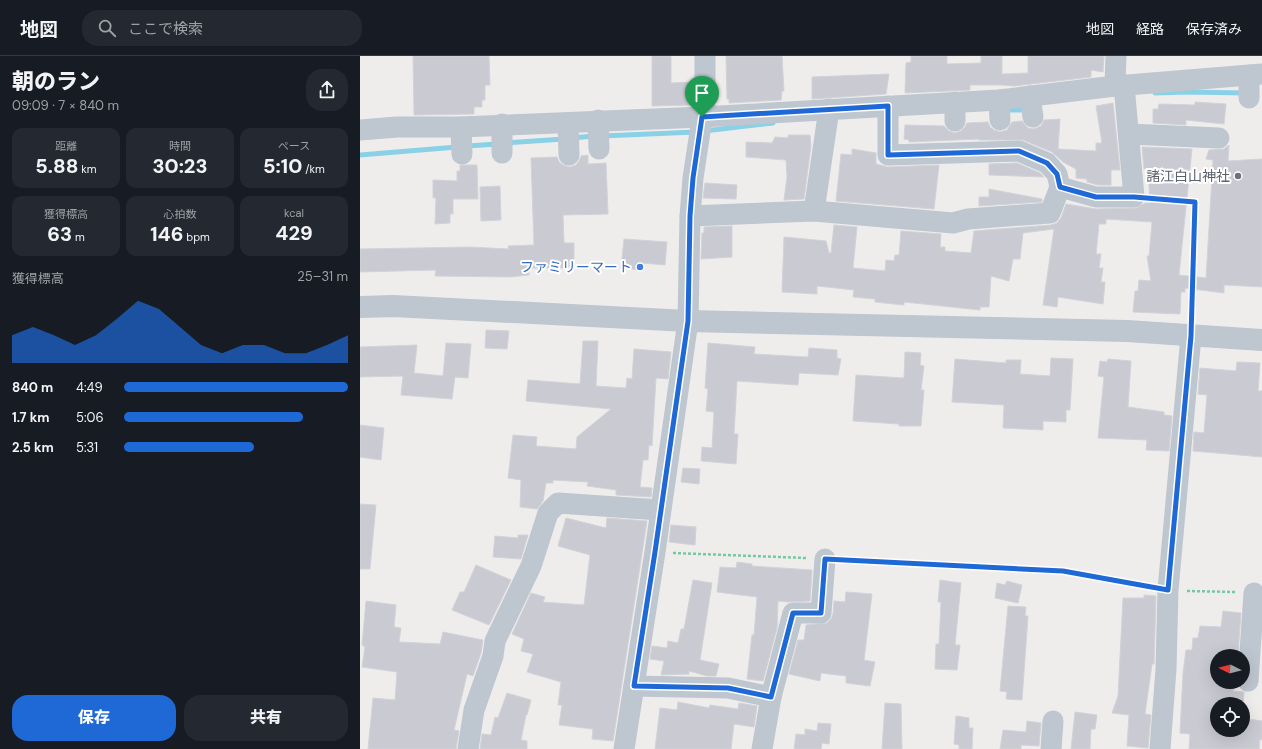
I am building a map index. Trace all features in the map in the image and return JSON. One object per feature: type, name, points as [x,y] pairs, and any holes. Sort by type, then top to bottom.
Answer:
[{"type":"street","points":[[624,749],[655,552],[688,321],[690,216],[693,178],[705,99],[705,56]]},
{"type":"street","points":[[1060,187],[1096,197],[1134,197],[1129,134],[1116,56]]},
{"type":"street","points":[[360,130],[397,127],[461,130],[502,137],[598,124],[701,126],[856,114],[888,114],[921,110],[954,112],[1000,110],[1030,96],[1122,91],[1256,74],[1249,98]]},
{"type":"street","points":[[1030,96],[1033,117]]},
{"type":"street","points":[[690,216],[814,211],[953,224],[968,219],[1050,213],[1060,187],[1057,174],[1047,163],[1019,151],[888,155],[888,114]]},
{"type":"street","points":[[814,211],[828,116]]},
{"type":"street","points":[[598,124],[599,149]]},
{"type":"street","points":[[568,127],[569,155]]},
{"type":"street","points":[[461,130],[462,154]]},
{"type":"street","points":[[1129,134],[1219,138]]},
{"type":"street","points":[[360,307],[393,306],[688,321],[1127,331],[1262,340]]},
{"type":"street","points":[[1160,749],[1166,669],[1168,590],[1191,336]]},
{"type":"street","points":[[468,749],[474,710],[493,656],[495,641],[531,566],[548,513],[558,503],[660,510]]},
{"type":"street","points":[[762,749],[771,697],[793,613],[821,613],[825,559]]},
{"type":"street","points":[[1250,652],[1254,593]]},
{"type":"street","points":[[634,686],[728,688],[771,697]]},
{"type":"street","points":[[1051,749],[1053,721]]},
{"type":"path","points":[[1134,197],[1195,202],[1191,336]]},
{"type":"path","points":[[655,552],[1063,571],[1168,590],[1254,593]]},
{"type":"building","points":[[413,56],[489,56],[490,85],[485,85],[485,100],[482,100],[482,107],[474,107],[474,114],[414,115]]},
{"type":"building","points":[[652,56],[671,56],[671,83],[693,82],[692,105],[652,106]]},
{"type":"building","points":[[726,56],[782,56],[784,91],[782,91],[781,100],[729,103],[729,99],[727,99]]},
{"type":"building","points":[[911,56],[947,56],[947,64],[981,63],[981,56],[1002,56],[1002,74],[1028,73],[1028,56],[1104,56],[1103,72],[1091,70],[1091,77],[1014,86],[970,85],[970,90],[905,93],[906,63],[911,62]]},
{"type":"building","points":[[889,74],[886,94],[812,99],[812,77]]},
{"type":"building","points":[[1195,102],[1226,104],[1224,124],[1186,120],[1186,125],[1153,123],[1153,109],[1158,109],[1159,104],[1195,105]]},
{"type":"building","points":[[1113,103],[1120,170],[1111,170],[1111,185],[1098,185],[1087,182],[1087,179],[1076,178],[1076,169],[1063,162],[1052,152],[1023,140],[979,139],[909,142],[909,140],[904,139],[905,125],[944,126],[949,131],[955,133],[961,131],[967,123],[988,122],[990,127],[1000,132],[1007,130],[1012,122],[1022,121],[1028,128],[1034,129],[1041,126],[1044,120],[1060,119],[1058,149],[1096,151],[1096,143],[1102,143],[1096,106]]},
{"type":"building","points":[[788,135],[810,135],[811,146],[804,199],[784,200],[787,177],[786,160],[746,157],[746,142],[772,143],[775,137],[788,138]]},
{"type":"building","points":[[1229,145],[1228,161],[1262,159],[1262,287],[1224,285],[1224,293],[1185,288],[1185,292],[1181,292],[1180,314],[1133,312],[1135,291],[1138,291],[1139,280],[1151,281],[1147,256],[1149,256],[1152,222],[1106,219],[1106,224],[1099,224],[1096,254],[1101,254],[1099,268],[1103,268],[1101,282],[1105,282],[1103,304],[1058,297],[1057,307],[1043,305],[1054,229],[1023,233],[1020,259],[1013,259],[1009,281],[991,276],[989,307],[980,307],[980,310],[904,302],[904,305],[875,302],[875,299],[853,297],[854,290],[817,286],[817,294],[782,292],[784,237],[826,241],[829,253],[831,253],[834,225],[857,227],[853,268],[885,271],[886,260],[894,261],[895,255],[899,255],[901,231],[941,234],[940,247],[945,247],[945,251],[971,253],[974,231],[1051,225],[1057,223],[1061,218],[1066,204],[1096,209],[1137,208],[1145,203],[1150,203],[1148,168],[1144,169],[1142,147],[1192,149],[1179,275],[1206,278],[1213,160],[1206,159],[1209,150],[1224,149]]},
{"type":"building","points":[[852,149],[876,153],[876,164],[888,167],[939,165],[934,209],[836,201],[841,154],[852,155]]},
{"type":"building","points":[[588,155],[588,164],[606,163],[608,214],[563,215],[564,243],[574,243],[574,268],[529,268],[529,275],[510,277],[435,276],[436,270],[360,272],[360,249],[469,247],[509,249],[508,246],[534,245],[531,158],[557,157],[559,162],[570,167],[576,165],[581,156]]},
{"type":"building","points":[[1017,163],[1040,173],[1044,177],[989,175],[989,164]]},
{"type":"building","points":[[460,165],[477,165],[478,199],[453,199],[453,214],[450,214],[450,223],[435,224],[436,198],[433,198],[433,180],[457,181],[457,171],[460,171]]},
{"type":"building","points":[[705,183],[737,185],[736,199],[703,198]]},
{"type":"building","points":[[500,186],[501,220],[481,221],[480,187]]},
{"type":"building","points":[[989,189],[1042,199],[1042,202],[979,206],[979,197],[989,197]]},
{"type":"building","points":[[732,226],[732,257],[701,259],[702,233],[704,233],[704,227]]},
{"type":"building","points":[[624,239],[667,242],[665,265],[642,263],[642,270],[621,268]]},
{"type":"building","points":[[486,330],[509,331],[507,349],[485,348]]},
{"type":"building","points":[[583,341],[598,341],[596,386],[626,388],[627,378],[632,379],[634,349],[671,352],[668,379],[656,378],[652,446],[649,445],[648,460],[643,460],[640,487],[652,488],[651,497],[616,495],[616,490],[587,486],[588,482],[553,480],[553,483],[546,483],[543,501],[537,509],[520,507],[521,480],[508,478],[513,435],[537,437],[536,446],[576,449],[577,437],[611,409],[526,401],[528,380],[580,384]]},
{"type":"building","points":[[446,343],[471,344],[468,378],[455,377],[452,399],[401,395],[403,376],[360,377],[360,347],[417,345],[414,373],[443,376]]},
{"type":"building","points":[[708,343],[755,347],[754,354],[808,357],[809,348],[837,350],[837,358],[841,359],[838,375],[799,373],[798,385],[737,381],[734,434],[738,434],[736,464],[701,461],[702,447],[712,448],[714,412],[706,411],[708,389],[705,388]]},
{"type":"building","points":[[905,352],[921,353],[920,365],[924,366],[921,390],[924,390],[921,426],[899,426],[899,424],[853,421],[856,375],[904,378]]},
{"type":"building","points":[[1051,358],[1073,359],[1070,410],[1066,410],[1066,422],[1043,421],[1043,430],[1003,428],[1004,405],[952,402],[955,359],[1006,363],[1006,360],[1021,360],[1020,374],[1050,376]]},
{"type":"building","points":[[1108,359],[1131,361],[1128,407],[1164,412],[1164,415],[1172,416],[1169,451],[1146,450],[1147,440],[1098,438],[1104,377],[1098,376],[1100,361],[1107,362]]},
{"type":"building","points":[[1237,362],[1260,363],[1258,391],[1262,391],[1262,457],[1193,451],[1194,432],[1204,433],[1207,395],[1198,394],[1200,368],[1236,371]]},
{"type":"building","points":[[360,425],[384,428],[381,460],[360,457]]},
{"type":"building","points":[[683,468],[700,469],[699,484],[681,482]]},
{"type":"building","points":[[360,504],[376,505],[370,569],[360,569]]},
{"type":"building","points":[[566,518],[606,528],[607,518],[647,521],[613,741],[592,739],[593,729],[559,725],[562,705],[558,705],[561,682],[527,672],[533,654],[521,651],[524,639],[512,634],[531,593],[545,597],[543,602],[584,605],[590,555],[558,546]]},
{"type":"building","points":[[671,525],[696,527],[695,545],[669,542]]},
{"type":"building","points":[[518,535],[528,535],[521,559],[493,557],[495,536],[518,538]]},
{"type":"building","points":[[737,562],[752,564],[752,566],[812,570],[810,601],[778,601],[777,628],[763,681],[747,679],[752,635],[754,635],[757,597],[717,592],[720,567],[736,568]]},
{"type":"building","points":[[476,565],[511,580],[489,625],[452,610],[460,592],[464,592]]},
{"type":"building","points":[[693,580],[712,583],[700,660],[719,664],[716,676],[707,676],[689,671],[689,674],[661,675],[664,661],[650,659],[652,646],[667,648],[668,641],[678,643],[681,629],[684,629]]},
{"type":"building","points":[[940,580],[961,583],[955,645],[960,645],[957,670],[935,669],[936,644],[939,644],[941,602],[938,602]]},
{"type":"building","points":[[1007,581],[1022,585],[1018,603],[995,598],[997,583],[1005,585]]},
{"type":"building","points":[[846,592],[872,594],[864,660],[875,662],[870,686],[846,683],[846,676],[821,673],[820,681],[789,674],[798,640],[804,640],[806,625],[827,623],[833,614],[834,601],[845,602]]},
{"type":"building","points":[[1144,595],[1156,596],[1154,664],[1152,664],[1145,714],[1151,715],[1148,748],[1127,746],[1129,715],[1112,713],[1118,696],[1123,598],[1144,598]]},
{"type":"building","points":[[366,601],[396,605],[394,627],[401,628],[399,642],[440,644],[443,632],[483,640],[481,653],[473,676],[467,674],[454,730],[459,731],[456,749],[368,749],[373,698],[395,700],[397,672],[362,667],[365,647],[362,645]]},
{"type":"building","points":[[1008,606],[1026,607],[1025,616],[1028,616],[1022,700],[1006,699],[1007,692],[1000,691]]},
{"type":"building","points":[[1223,611],[1241,613],[1238,649],[1210,649],[1210,689],[1233,689],[1233,691],[1244,692],[1244,697],[1210,697],[1210,737],[1250,737],[1250,719],[1262,721],[1262,740],[1260,739],[1259,749],[1189,749],[1190,734],[1180,733],[1183,673],[1186,650],[1192,650],[1193,638],[1198,638],[1200,626],[1221,627]]},
{"type":"building","points":[[507,693],[531,700],[526,715],[521,740],[527,741],[527,749],[480,749],[482,734],[491,735],[495,717],[498,718]]},
{"type":"building","points":[[678,702],[709,708],[710,705],[738,709],[739,703],[757,706],[754,727],[734,724],[731,749],[655,749],[660,708],[677,710]]},
{"type":"building","points":[[885,703],[901,704],[902,749],[882,749]]},
{"type":"building","points":[[1075,712],[1097,715],[1095,729],[1091,729],[1090,749],[1071,749]]},
{"type":"building","points":[[956,716],[969,718],[969,728],[973,728],[972,749],[959,749],[959,745],[954,744]]},
{"type":"building","points":[[1027,721],[1041,723],[1039,746],[1021,745],[1021,749],[1000,749],[1003,730],[1026,732]]},
{"type":"building","points":[[818,723],[831,724],[829,744],[822,743],[821,749],[794,749],[796,734],[805,735],[805,729],[817,731]]},
{"type":"waterway","points":[[1155,93],[1245,93]]},
{"type":"waterway","points":[[1005,110],[1027,110]]},
{"type":"waterway","points":[[704,131],[773,123]]},
{"type":"waterway","points":[[602,136],[696,132]]},
{"type":"waterway","points":[[572,138],[594,136]]},
{"type":"waterway","points":[[506,143],[564,139]]},
{"type":"waterway","points":[[467,146],[497,144]]},
{"type":"waterway","points":[[360,155],[457,147]]},
{"type":"place","name":"諸江白山神社","points":[[1238,176]]},
{"type":"place","name":"ファミリーマート","points":[[640,267]]},
{"type":"route","points":[[888,106],[888,155],[1019,151],[1047,163],[1057,174],[1060,187],[1096,197],[1134,197],[1195,202],[1191,336],[1168,590],[1063,571],[825,559],[821,613],[793,613],[771,697],[728,688],[634,686],[688,321],[690,216],[693,178],[702,117],[888,106]]}]
